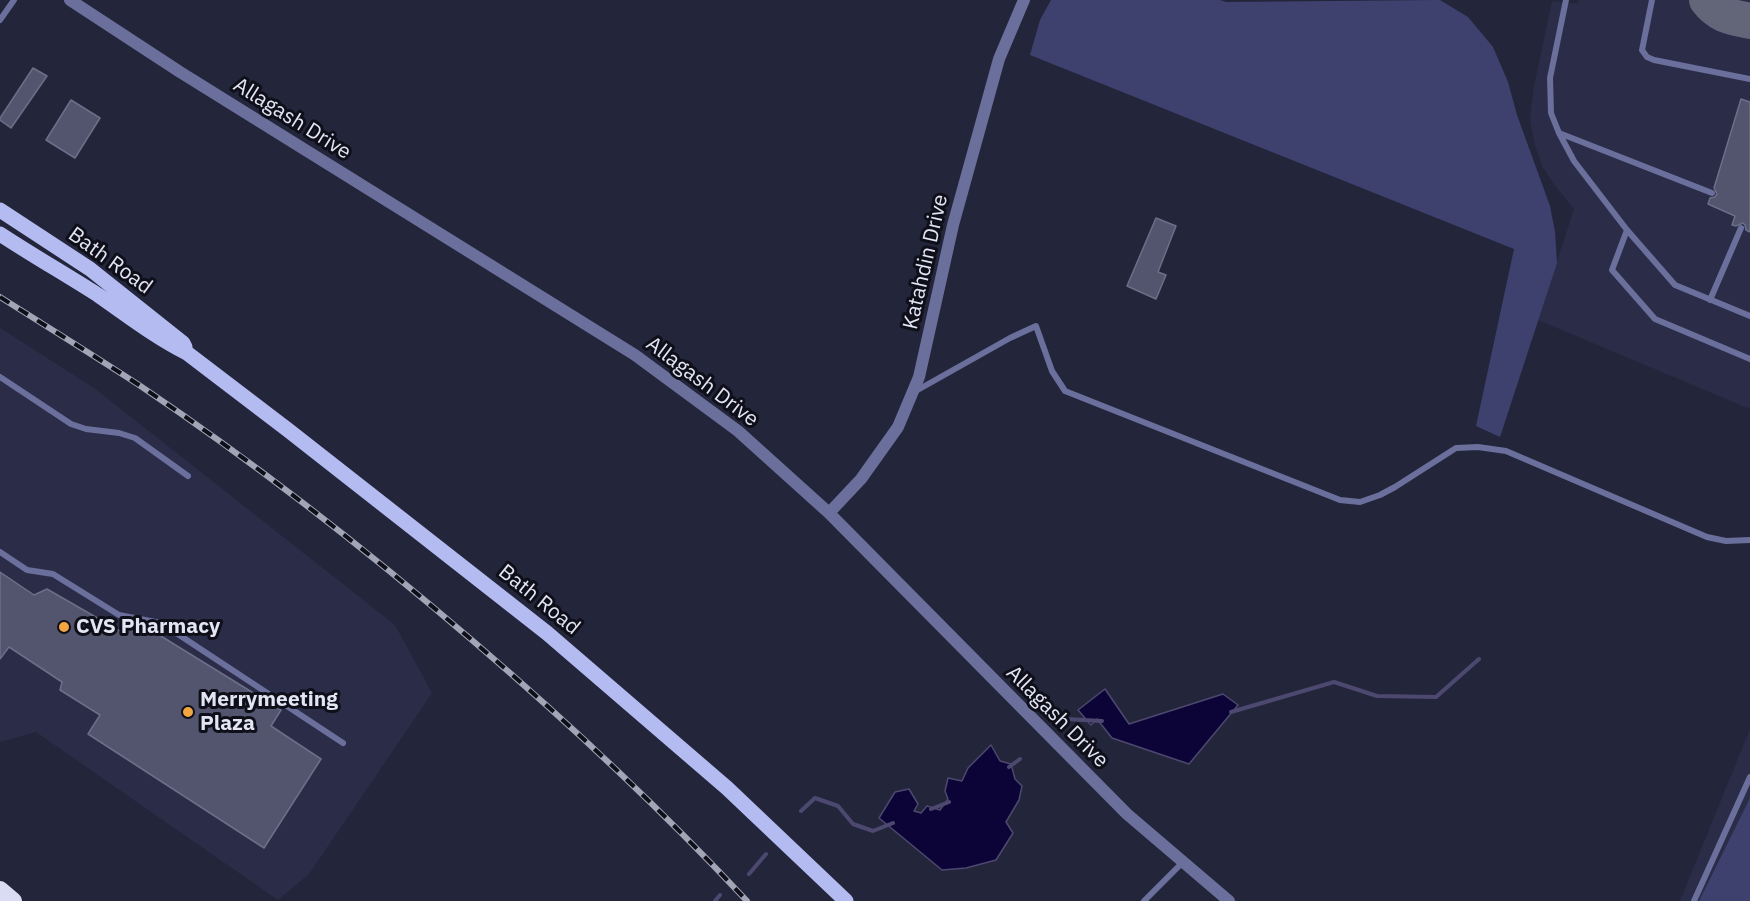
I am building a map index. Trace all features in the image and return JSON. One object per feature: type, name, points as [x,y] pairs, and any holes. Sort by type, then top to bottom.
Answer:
[{"type":"highway","points":[[0,890],[13,901]]},
{"type":"main road","name":"Bath Road","points":[[0,210],[90,269],[183,343],[187,353]]},
{"type":"main road","name":"Bath Road","points":[[0,234],[54,266],[163,341],[187,353],[547,633],[727,788],[846,901]]},
{"type":"street","name":"Allagash Drive","points":[[70,0],[180,72],[635,355],[738,431],[829,513],[1062,751],[1127,814],[1229,901]]},
{"type":"street","name":"Katahdin Drive","points":[[829,513],[861,479],[898,427],[919,377],[953,225],[999,60],[1024,0]]},
{"type":"lane","points":[[0,20],[14,0]]},
{"type":"lane","points":[[1566,0],[1550,78],[1551,113],[1574,161],[1627,230],[1675,285],[1750,316]]},
{"type":"lane","points":[[1652,0],[1642,50],[1647,57],[1750,79]]},
{"type":"lane","points":[[1559,133],[1712,193]]},
{"type":"lane","points":[[1710,300],[1740,228]]},
{"type":"lane","points":[[1627,230],[1612,270],[1655,320],[1750,359]]},
{"type":"lane","points":[[913,392],[1036,326],[1052,371],[1065,391],[1340,500],[1360,502],[1380,495],[1456,448],[1478,447],[1506,451],[1707,537],[1726,541],[1750,540]]},
{"type":"lane","points":[[0,377],[72,424],[86,429],[119,433],[135,438],[188,476]]},
{"type":"lane","points":[[0,552],[27,570],[53,574],[119,615],[161,623],[343,743]]},
{"type":"lane","points":[[1694,901],[1750,777]]},
{"type":"lane","points":[[1144,901],[1184,862]]},
{"type":"shaded area","points":[[1051,0],[1220,0],[1226,2],[1440,0],[1468,17],[1493,47],[1508,82],[1517,115],[1550,206],[1555,232],[1557,263],[1500,437],[1476,426],[1514,249],[1030,55],[1040,20]]},
{"type":"shaded area","points":[[1579,0],[1750,0],[1750,409],[1538,320],[1574,209],[1542,166],[1534,142],[1530,119],[1534,86],[1552,1],[1578,4]]},
{"type":"shaded area","name":"Merrymeeting Plaza","points":[[0,328],[94,388],[395,625],[432,693],[309,874],[278,900],[36,732],[0,742]]},
{"type":"shaded area","points":[[1105,689],[1129,724],[1223,694],[1238,705],[1189,764],[1112,738],[1097,719],[1091,725],[1078,710]]},
{"type":"shaded area","points":[[1750,729],[1750,901],[1680,901]]},
{"type":"shaded area","points":[[991,745],[1000,761],[1011,764],[1015,779],[1022,786],[1019,800],[1006,822],[1013,833],[996,860],[966,868],[942,870],[879,818],[895,792],[909,789],[918,804],[914,811],[921,813],[927,806],[940,810],[948,799],[945,791],[948,778],[962,781],[968,768]]},
{"type":"shaded area","points":[[1750,798],[1750,901],[1699,901]]},
{"type":"building","points":[[33,68],[47,76],[11,128],[0,118]]},
{"type":"building","points":[[1741,99],[1750,102],[1750,232],[1746,230],[1743,223],[1732,225],[1735,216],[1708,204],[1710,198],[1717,194],[1714,188]]},
{"type":"building","points":[[71,100],[100,118],[75,158],[46,140]]},
{"type":"building","points":[[1156,218],[1176,226],[1158,272],[1166,275],[1156,299],[1127,286]]},
{"type":"building","name":"Merrymeeting Plaza","points":[[0,572],[34,595],[47,589],[120,631],[143,625],[281,710],[271,726],[321,759],[264,848],[88,734],[100,715],[60,690],[62,682],[9,647],[0,659]]},
{"type":"waterway","points":[[1231,712],[1334,682],[1377,696],[1436,697],[1479,659]]},
{"type":"waterway","points":[[1065,719],[1102,721]]},
{"type":"waterway","points":[[1009,767],[1020,759]]},
{"type":"waterway","points":[[801,811],[815,798],[838,806],[853,824],[873,831],[893,823]]},
{"type":"waterway","points":[[931,809],[949,802]]},
{"type":"waterway","points":[[749,874],[766,854]]},
{"type":"waterway","points":[[715,901],[720,895]]},
{"type":"taxiway","points":[[1707,0],[1721,13],[1750,21]]},
{"type":"railway","points":[[0,297],[122,374],[268,476],[433,607],[579,735],[648,800],[747,901]]},
{"type":"place","name":"CVS Pharmacy","points":[[64,627]]},
{"type":"place","name":"Merrymeeting Plaza","points":[[188,712]]}]
